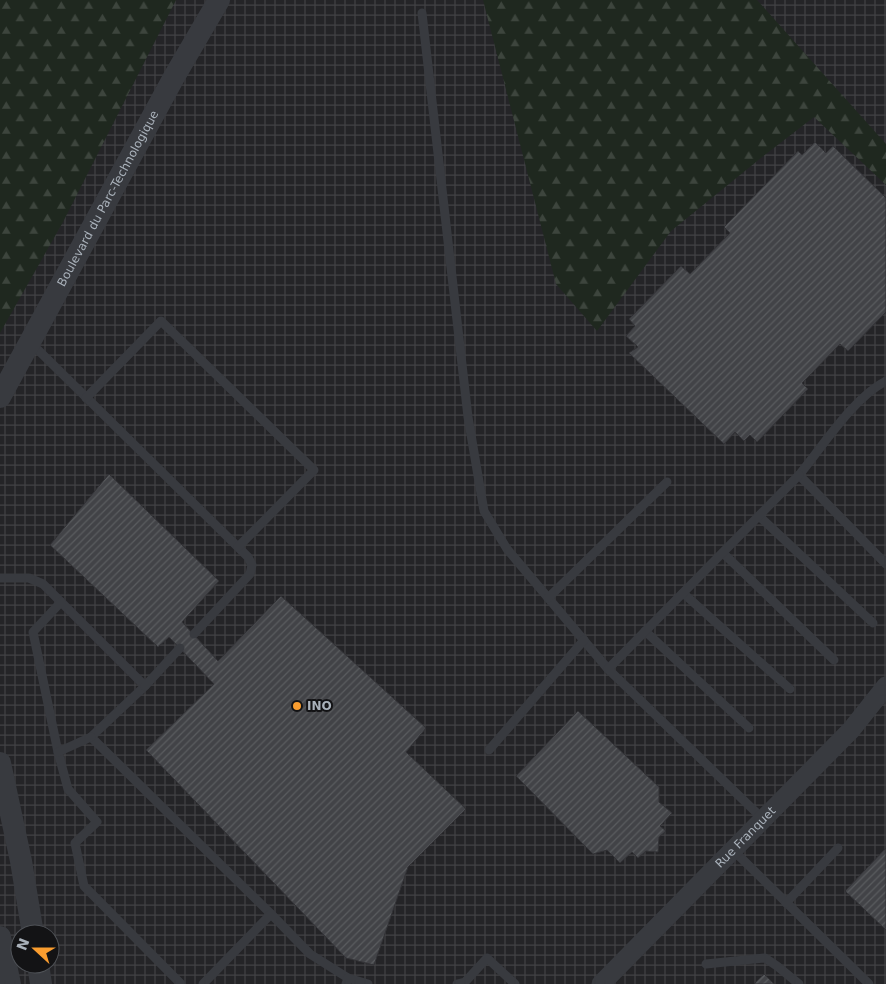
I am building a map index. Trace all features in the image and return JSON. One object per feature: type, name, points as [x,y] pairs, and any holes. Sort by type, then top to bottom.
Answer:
[{"type":"street","name":"Boulevard du Parc-Technologique","points":[[0,397],[174,77],[219,0]]},
{"type":"street","name":"Rue Franquet","points":[[601,984],[850,730],[886,686]]},
{"type":"street","points":[[0,763],[21,860],[31,924]]},
{"type":"street","points":[[0,937],[10,984]]},
{"type":"lane","points":[[422,13],[468,417],[484,511],[507,549],[608,669],[763,819]]},
{"type":"lane","points":[[86,398],[161,320],[314,470],[238,547]]},
{"type":"lane","points":[[30,342],[248,557],[252,565],[250,574],[194,634]]},
{"type":"lane","points":[[608,669],[800,475],[845,417],[876,386],[886,381]]},
{"type":"lane","points":[[800,475],[886,564]]},
{"type":"lane","points":[[548,598],[667,482]]},
{"type":"lane","points":[[759,516],[873,623]]},
{"type":"lane","points":[[723,553],[834,660]]},
{"type":"lane","points":[[0,578],[29,578],[43,584],[145,686]]},
{"type":"lane","points":[[683,593],[790,689]]},
{"type":"lane","points":[[61,602],[33,632],[58,752],[68,789],[97,822],[75,843],[84,886],[182,984]]},
{"type":"lane","points":[[644,632],[749,728]]},
{"type":"lane","points":[[490,750],[584,640]]},
{"type":"lane","points":[[58,752],[91,738],[145,686],[180,648]]},
{"type":"lane","points":[[91,738],[310,954],[347,981],[368,984]]},
{"type":"lane","points":[[786,903],[838,848]]},
{"type":"lane","points":[[733,850],[869,984]]},
{"type":"lane","points":[[203,984],[271,914]]},
{"type":"lane","points":[[457,984],[465,982],[487,958],[515,984]]},
{"type":"lane","points":[[706,964],[765,958],[799,984]]},
{"type":"shaded area","points":[[0,0],[886,0],[886,984],[0,984]]},
{"type":"green space","points":[[0,0],[176,0],[63,222],[0,333]]},
{"type":"green space","points":[[483,0],[757,0],[886,144],[886,185],[814,117],[671,231],[597,331],[556,284]]},
{"type":"building","points":[[815,142],[826,153],[833,146],[886,198],[886,312],[848,351],[840,344],[802,383],[808,389],[757,442],[750,435],[744,441],[735,432],[724,444],[629,353],[638,347],[626,336],[635,326],[629,319],[681,266],[690,274],[730,233],[724,227],[798,151],[802,155]]},
{"type":"building","name":"INO","points":[[109,474],[219,581],[182,622],[218,661],[281,596],[426,728],[406,752],[466,809],[408,867],[374,965],[346,958],[146,750],[214,684],[169,637],[158,647],[50,545]]},
{"type":"building","points":[[578,711],[659,787],[659,802],[672,813],[660,826],[666,831],[659,837],[658,852],[646,851],[638,858],[632,852],[620,863],[607,850],[593,854],[516,776]]},
{"type":"building","points":[[886,848],[886,930],[845,891]]},
{"type":"building","points":[[764,974],[774,984],[754,984]]},
{"type":"place","name":"INO","points":[[297,706]]}]
